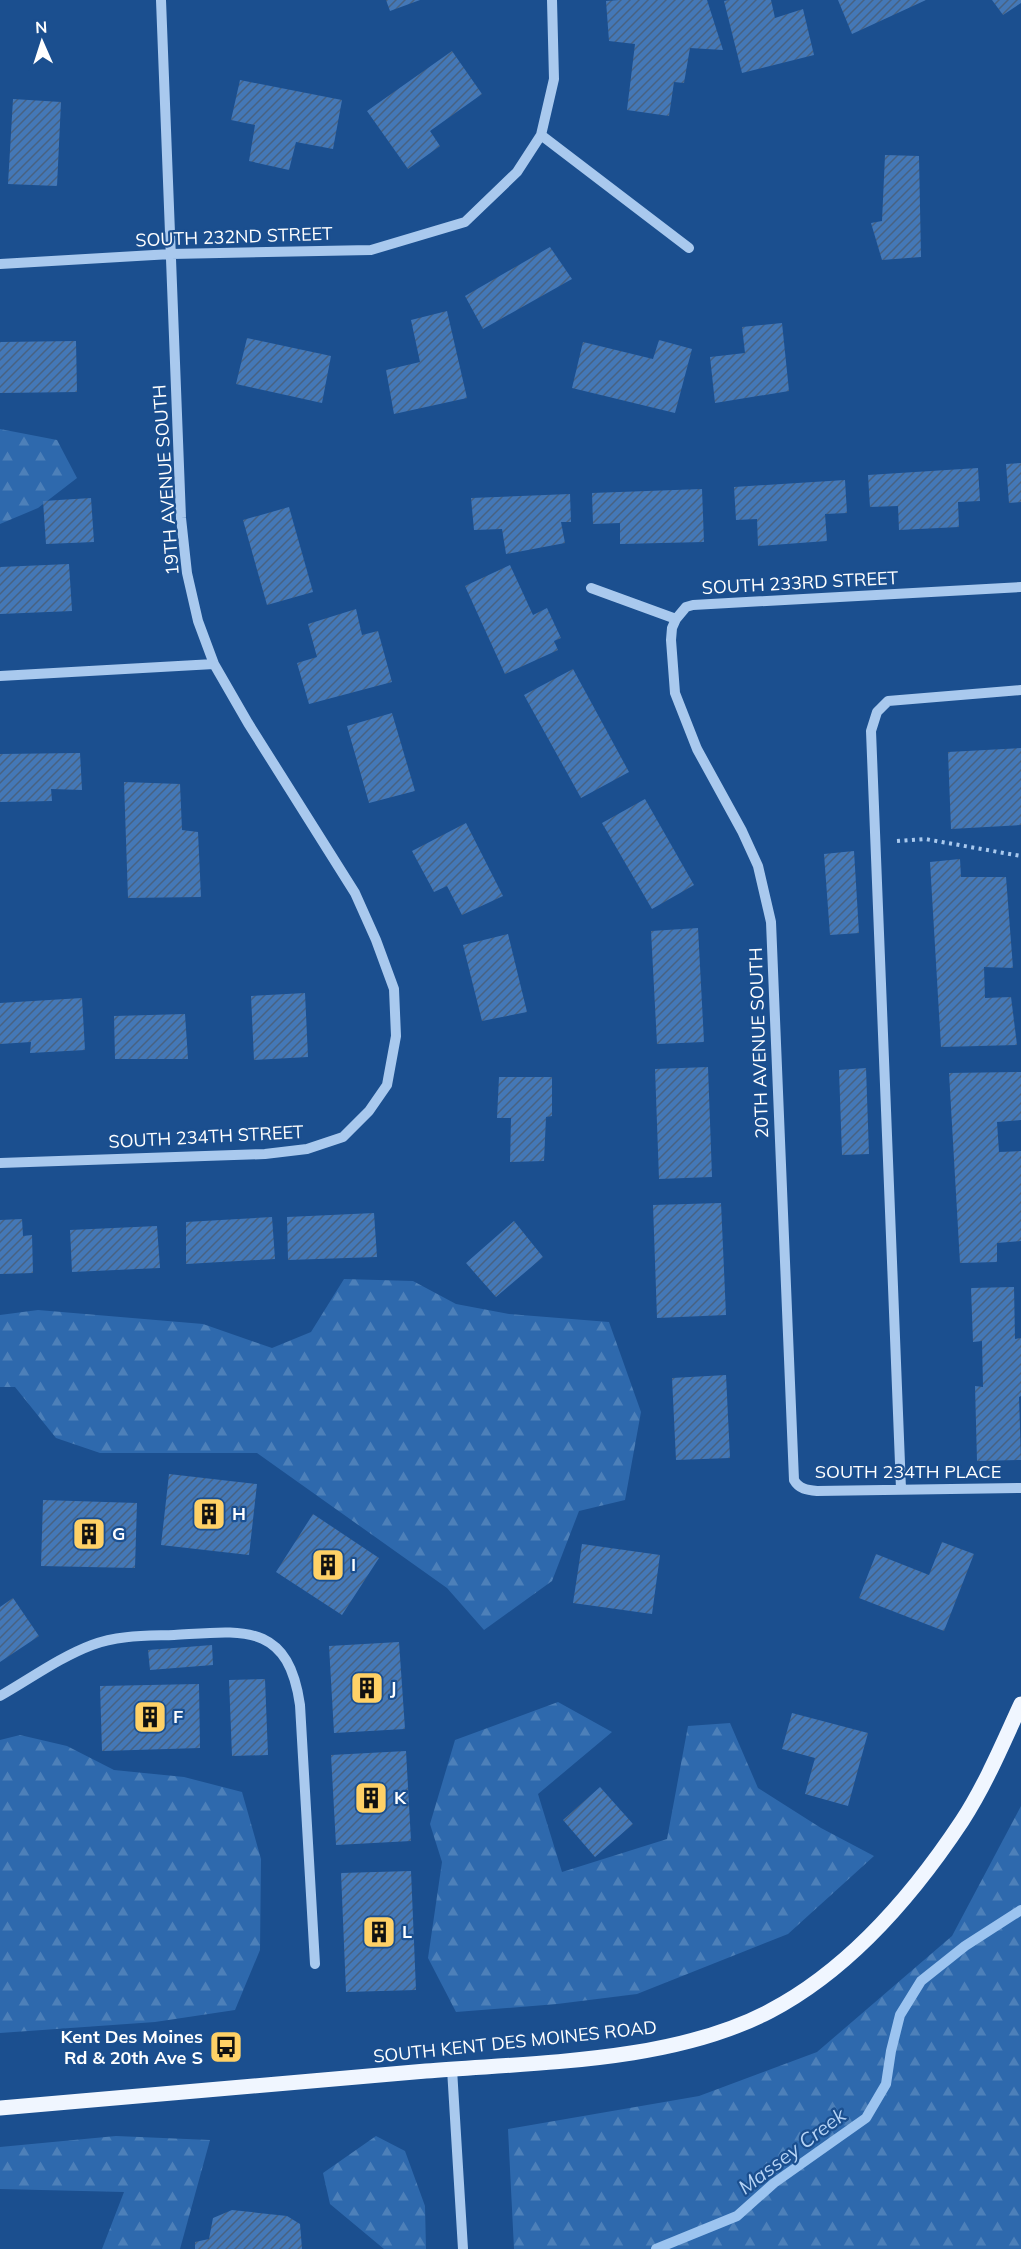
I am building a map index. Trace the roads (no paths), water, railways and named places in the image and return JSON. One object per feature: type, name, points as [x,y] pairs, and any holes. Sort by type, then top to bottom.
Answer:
[{"type":"main road","name":"SOUTH KENT DES MOINES ROAD","points":[[0,2108],[628,2053],[667,2046],[735,2026],[770,2011],[829,1972],[884,1920],[922,1877],[963,1819],[989,1772],[1021,1704]]},
{"type":"street","name":"19TH AVENUE SOUTH","points":[[161,0],[181,518],[187,573],[198,621],[214,664],[248,723],[355,893],[376,940],[394,989],[396,1036],[387,1085]]},
{"type":"street","points":[[552,0],[554,79],[541,135],[689,249]]},
{"type":"street","name":"SOUTH 232ND STREET","points":[[0,264],[171,254],[371,250],[465,222],[518,172],[541,135]]},
{"type":"street","name":"SOUTH 233RD STREET","points":[[676,619],[686,607],[693,605],[1021,587]]},
{"type":"street","points":[[591,588],[676,619]]},
{"type":"street","name":"20TH AVENUE SOUTH","points":[[676,619],[672,628],[671,640],[675,693],[697,749],[742,831],[758,866],[771,922],[792,1473],[797,1485]]},
{"type":"street","points":[[0,676],[214,664]]},
{"type":"street","points":[[901,1489],[871,730],[876,712],[888,701],[1021,690]]},
{"type":"street","name":"SOUTH 234TH STREET","points":[[0,1163],[264,1154],[308,1149],[343,1137],[369,1111],[387,1085]]},
{"type":"street","name":"SOUTH 234TH PLACE","points":[[797,1485],[804,1489],[817,1491],[1021,1488]]},
{"type":"street","points":[[0,1696],[84,1649],[110,1639],[233,1632],[258,1636],[271,1643],[281,1652],[289,1665],[300,1705],[315,1964]]},
{"type":"street","points":[[452,2069],[463,2249]]},
{"type":"waterway","name":"Massey Creek","points":[[656,2249],[737,2216],[774,2183],[866,2118],[886,2084],[900,2015],[921,1981],[965,1946],[1021,1910]]},
{"type":"place","name":"H","points":[[209,1514]]},
{"type":"place","name":"G","points":[[89,1534]]},
{"type":"place","name":"I","points":[[328,1565]]},
{"type":"place","name":"J","points":[[367,1688]]},
{"type":"place","name":"F","points":[[150,1717]]},
{"type":"place","name":"K","points":[[371,1798]]},
{"type":"place","name":"L","points":[[379,1932]]},
{"type":"place","name":"Kent Des Moines Rd & 20th Ave S","points":[[226,2047]]}]
